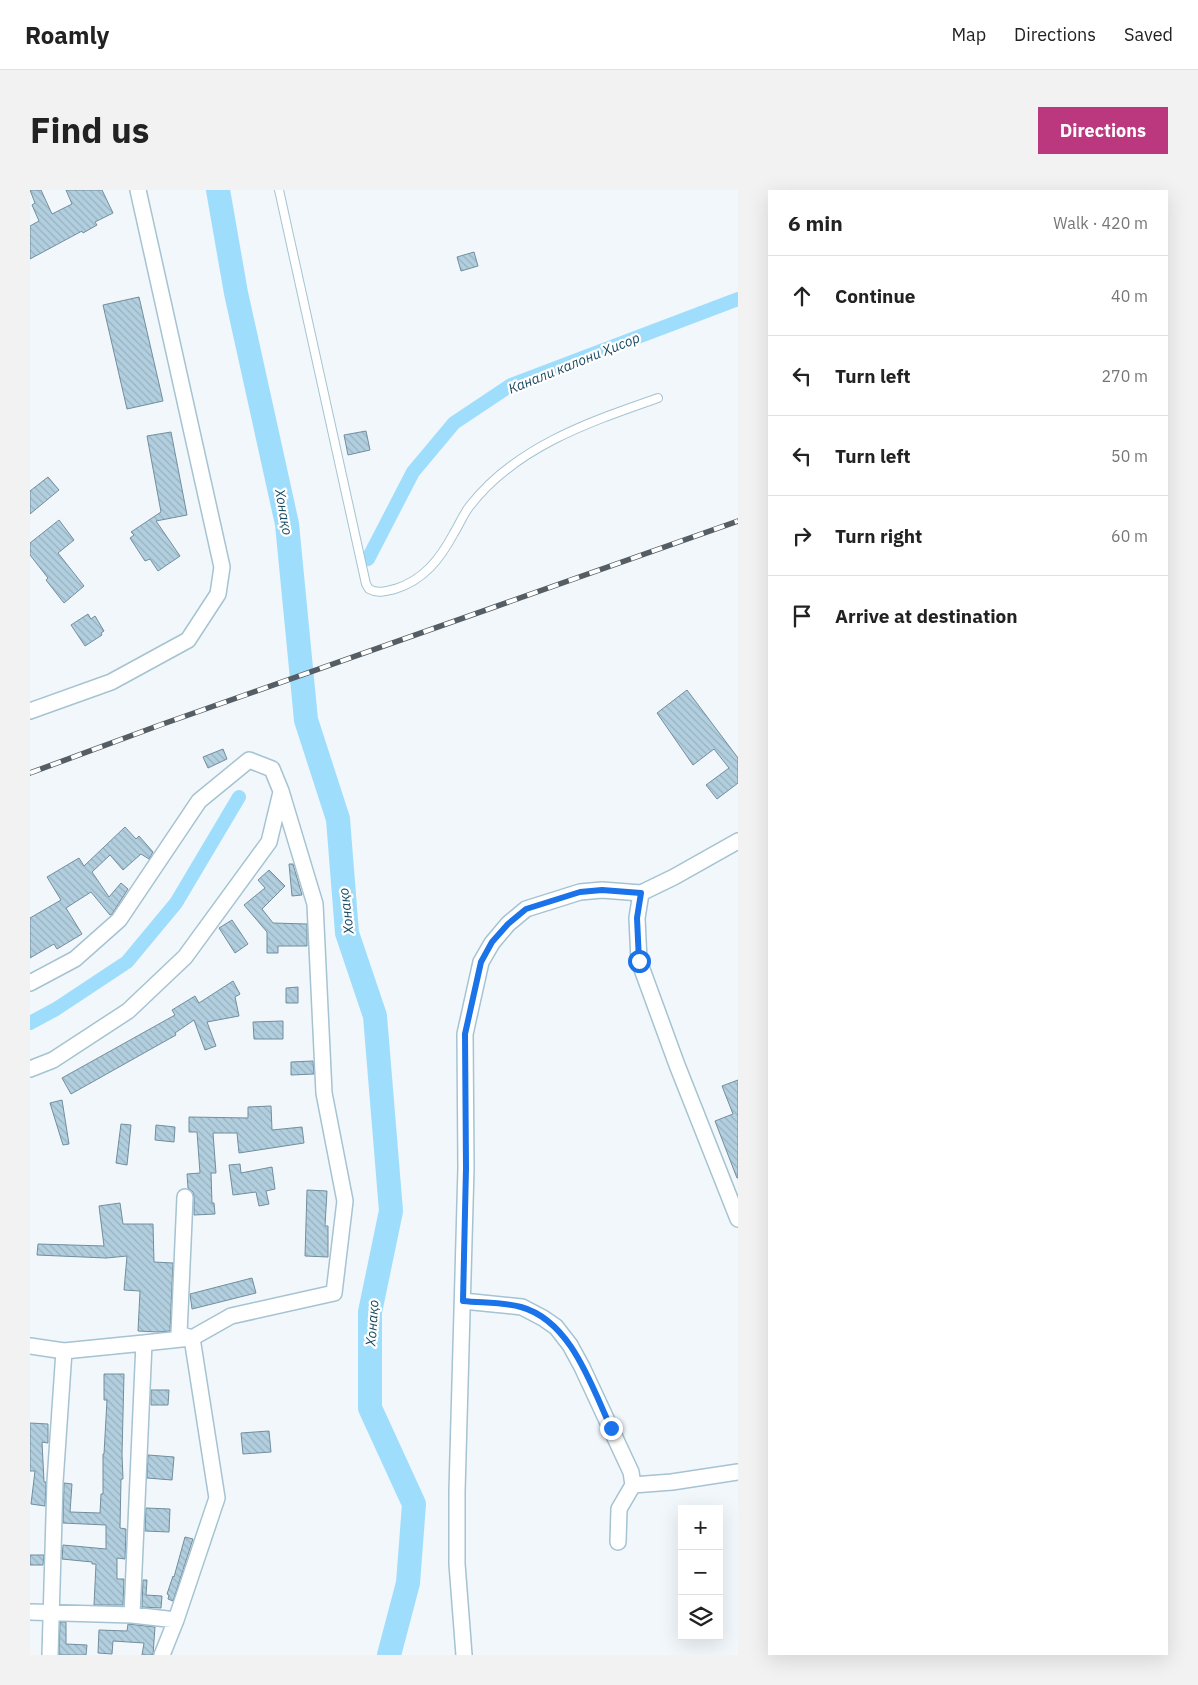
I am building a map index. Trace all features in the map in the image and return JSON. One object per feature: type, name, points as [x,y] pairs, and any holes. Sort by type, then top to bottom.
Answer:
[{"type":"street","points":[[30,711],[111,682],[188,640],[218,594],[222,567],[138,190]]},
{"type":"street","points":[[30,983],[75,959],[118,920],[199,801],[249,760],[272,769],[282,791],[315,904],[324,1093],[345,1202],[334,1293],[231,1316],[192,1338],[64,1351],[30,1346]]},
{"type":"street","points":[[30,1069],[53,1060],[128,1011],[185,957],[269,842],[282,791]]},
{"type":"street","points":[[464,1655],[457,1564],[457,1491],[466,1168],[465,1034],[481,962],[492,942],[508,924],[526,909],[580,892],[602,890],[641,893],[738,841]]},
{"type":"street","points":[[641,893],[637,918],[639,961],[677,1065],[738,1219]]},
{"type":"street","points":[[185,1197],[179,1334],[192,1338]]},
{"type":"street","points":[[463,1301],[522,1307],[556,1327],[570,1345],[631,1472],[633,1485],[619,1509],[618,1542]]},
{"type":"street","points":[[162,1655],[176,1620],[217,1498],[192,1338]]},
{"type":"street","points":[[132,1615],[144,1343]]},
{"type":"street","points":[[50,1655],[55,1482],[64,1351]]},
{"type":"street","points":[[633,1485],[672,1482],[738,1472]]},
{"type":"street","points":[[30,1612],[132,1615],[176,1620]]},
{"type":"lane","points":[[279,190],[366,584],[369,589],[382,592],[402,586],[424,574],[436,562],[468,508],[489,484],[509,467],[544,445],[588,423],[658,398]]},
{"type":"building","points":[[30,190],[41,190],[52,214],[72,204],[66,190],[102,190],[113,213],[95,222],[97,225],[83,233],[82,231],[30,259],[30,226],[39,221],[32,205],[35,203]]},
{"type":"building","points":[[474,252],[478,266],[461,271],[457,257]]},
{"type":"building","points":[[139,297],[163,401],[127,409],[103,305]]},
{"type":"building","points":[[366,431],[370,450],[348,455],[344,435]]},
{"type":"building","points":[[171,432],[187,515],[156,521],[180,556],[158,571],[150,559],[145,561],[130,538],[134,535],[131,532],[161,512],[147,436]]},
{"type":"building","points":[[48,477],[59,490],[30,514],[30,491]]},
{"type":"building","points":[[59,520],[74,540],[58,553],[84,586],[64,603],[30,555],[30,543]]},
{"type":"building","points":[[88,614],[91,619],[95,616],[104,631],[101,633],[102,635],[85,646],[71,625]]},
{"type":"building","points":[[687,690],[738,758],[738,783],[717,799],[706,785],[729,768],[714,749],[693,765],[657,713]]},
{"type":"building","points":[[223,749],[227,759],[208,768],[203,757]]},
{"type":"building","points":[[125,827],[136,839],[139,836],[153,852],[149,859],[141,854],[123,870],[110,855],[92,872],[109,897],[121,883],[128,889],[112,914],[110,915],[91,892],[66,908],[82,934],[57,949],[54,944],[30,958],[30,918],[61,900],[47,877],[79,858],[84,866]]},
{"type":"building","points":[[289,864],[293,864],[302,895],[292,896]]},
{"type":"building","points":[[269,870],[285,886],[262,909],[273,923],[307,924],[307,946],[278,946],[278,953],[267,953],[267,932],[244,905],[265,888],[258,880]]},
{"type":"building","points":[[232,920],[248,944],[235,953],[219,928]]},
{"type":"building","points":[[233,981],[240,994],[235,997],[239,1016],[207,1022],[216,1046],[205,1050],[194,1020],[175,1033],[176,1035],[71,1094],[62,1078],[175,1015],[172,1010],[195,996],[199,1003]]},
{"type":"building","points":[[298,987],[298,1003],[286,1003],[286,988]]},
{"type":"building","points":[[283,1021],[283,1039],[254,1039],[253,1022]]},
{"type":"building","points":[[313,1061],[314,1074],[291,1075],[291,1062]]},
{"type":"building","points":[[738,1080],[737,1178],[715,1121],[733,1114],[722,1086]]},
{"type":"building","points":[[62,1100],[69,1144],[63,1145],[50,1103]]},
{"type":"building","points":[[271,1106],[272,1130],[302,1127],[304,1143],[239,1153],[237,1133],[213,1133],[216,1173],[211,1173],[212,1203],[214,1203],[215,1214],[194,1215],[194,1197],[193,1192],[188,1188],[187,1174],[200,1173],[197,1132],[189,1132],[189,1117],[248,1118],[248,1107]]},
{"type":"building","points":[[121,1124],[131,1125],[127,1165],[116,1163]]},
{"type":"building","points":[[156,1125],[175,1127],[174,1142],[155,1140]]},
{"type":"building","points":[[240,1164],[241,1173],[272,1167],[275,1189],[266,1191],[269,1204],[259,1206],[256,1192],[233,1195],[229,1165]]},
{"type":"building","points":[[307,1190],[327,1191],[325,1226],[328,1226],[328,1257],[305,1256]]},
{"type":"building","points":[[120,1203],[123,1224],[153,1224],[154,1262],[173,1263],[170,1331],[138,1331],[140,1291],[124,1290],[127,1256],[106,1258],[37,1255],[38,1244],[104,1246],[99,1206]]},
{"type":"building","points":[[252,1278],[256,1293],[192,1309],[190,1294]]},
{"type":"building","points":[[104,1374],[124,1374],[123,1479],[121,1479],[120,1528],[126,1529],[125,1559],[117,1558],[117,1579],[124,1579],[123,1605],[94,1605],[96,1564],[62,1559],[63,1545],[106,1549],[106,1525],[63,1523],[64,1483],[72,1484],[70,1512],[100,1513],[101,1494],[103,1494],[103,1454],[107,1400],[104,1400]]},
{"type":"building","points":[[151,1390],[169,1390],[168,1405],[151,1405]]},
{"type":"building","points":[[30,1423],[48,1424],[48,1443],[42,1442],[44,1482],[46,1482],[45,1506],[31,1504],[35,1471],[30,1471]]},
{"type":"building","points":[[269,1431],[271,1452],[243,1454],[241,1433]]},
{"type":"building","points":[[148,1455],[174,1457],[172,1480],[147,1478]]},
{"type":"building","points":[[146,1508],[170,1509],[169,1532],[145,1531]]},
{"type":"building","points":[[185,1537],[193,1539],[173,1601],[168,1599],[169,1595],[167,1594],[174,1577]]},
{"type":"building","points":[[30,1555],[44,1555],[43,1565],[30,1565]]},
{"type":"building","points":[[143,1580],[147,1580],[146,1595],[162,1596],[161,1608],[142,1607]]},
{"type":"building","points":[[60,1622],[66,1622],[66,1644],[87,1645],[86,1655],[59,1655]]},
{"type":"building","points":[[128,1624],[155,1627],[153,1655],[142,1655],[144,1643],[113,1641],[112,1654],[98,1653],[99,1630],[127,1631]]},
{"type":"waterway","name":"Хонақо","points":[[218,190],[236,293],[287,524],[306,720],[338,819],[347,933],[375,1016],[391,1211],[370,1312],[370,1408],[414,1504],[408,1583],[389,1655]]},
{"type":"waterway","name":"Канали калони Ҳисор","points":[[368,559],[413,472],[454,423],[511,385],[738,299]]},
{"type":"waterway","name":"Канали калони Ҳисор","points":[[30,1023],[56,1009],[127,962],[176,903],[239,797]]},
{"type":"railway","points":[[30,773],[160,725],[738,521]]},
{"type":"route","points":[[611,1428],[582,1367],[570,1345],[556,1327],[522,1307],[463,1301],[466,1168],[465,1034],[481,962],[492,942],[508,924],[526,909],[580,892],[602,890],[641,893],[637,918],[639,961]]}]
